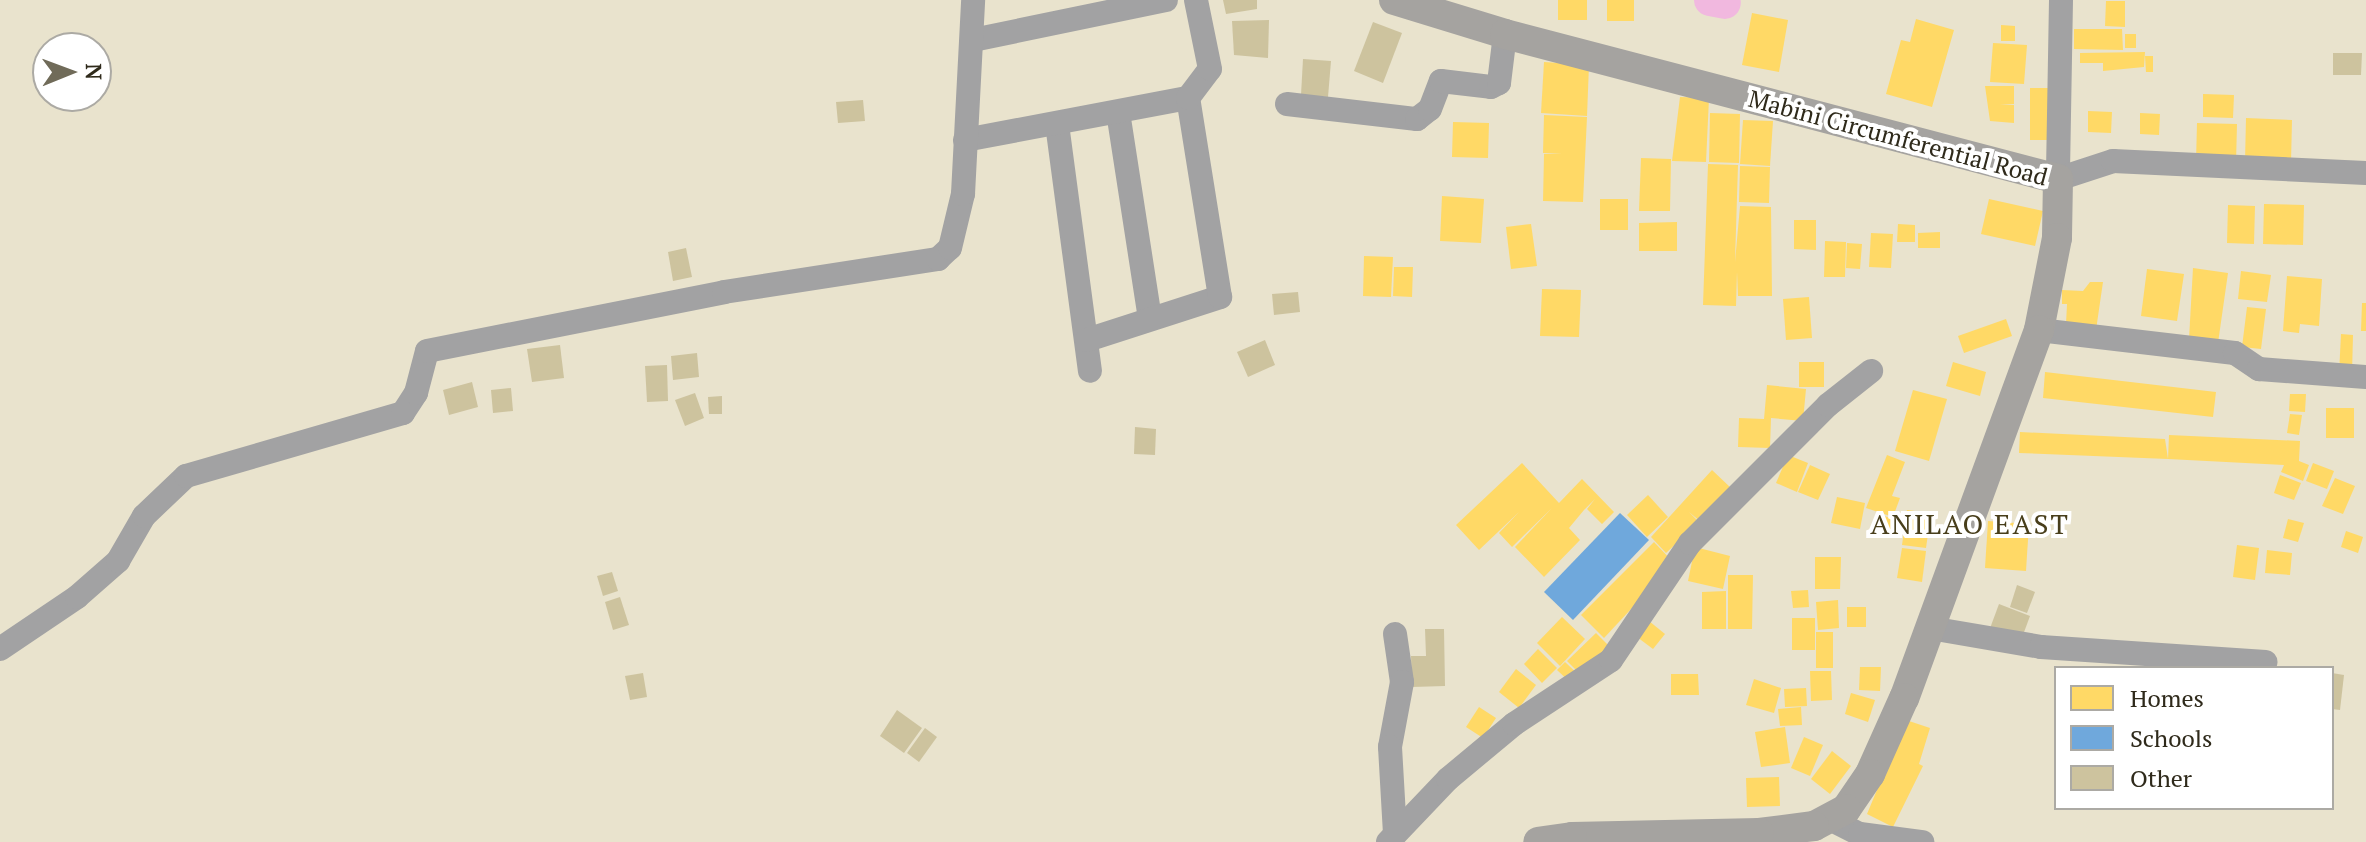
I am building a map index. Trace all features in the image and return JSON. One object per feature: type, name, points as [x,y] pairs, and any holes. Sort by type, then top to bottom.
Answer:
[{"type":"main road","name":"Mabini Circumferential Road","points":[[1394,0],[1505,34],[2058,179],[2057,238],[2039,330],[1930,628],[1870,774],[1846,809],[1814,826],[1759,833],[1572,837],[1538,842]]},
{"type":"street","points":[[0,649],[77,597],[118,561],[144,516],[186,476],[403,413],[416,393],[427,351],[724,292],[938,259],[950,248],[963,194],[973,0]]},
{"type":"street","points":[[973,40],[1166,0]]},
{"type":"street","points":[[965,140],[1188,98],[1210,69],[1196,0]]},
{"type":"street","points":[[2061,0],[2058,179],[2113,161],[2366,173]]},
{"type":"street","points":[[1287,104],[1417,119],[1430,109],[1441,81],[1491,87],[1499,83],[1505,34]]},
{"type":"street","points":[[1087,340],[1220,297],[1188,98]]},
{"type":"street","points":[[1118,112],[1150,318]]},
{"type":"street","points":[[1057,124],[1090,371]]},
{"type":"street","points":[[2039,330],[2235,353],[2259,369],[2366,377]]},
{"type":"street","points":[[1392,838],[1448,779],[1514,724],[1611,660],[1690,543],[1828,405],[1871,371]]},
{"type":"street","points":[[1930,628],[2041,647],[2265,662]]},
{"type":"street","points":[[1392,838],[1390,747],[1402,682],[1395,634]]},
{"type":"street","points":[[1828,818],[1860,834],[1922,842]]},
{"type":"building: Homes","points":[[1558,0],[1587,0],[1587,20],[1558,20]]},
{"type":"building: Homes","points":[[1607,0],[1634,0],[1634,21],[1607,21]]},
{"type":"building: Homes","points":[[2106,1],[2125,1],[2125,27],[2105,26]]},
{"type":"building: Homes","points":[[1752,13],[1788,20],[1779,72],[1742,65]]},
{"type":"building: Homes","points":[[1916,19],[1954,30],[1932,107],[1886,94],[1901,40],[1910,42]]},
{"type":"building: Homes","points":[[2001,25],[2015,26],[2015,41],[2001,41]]},
{"type":"building: Homes","points":[[2074,29],[2122,29],[2123,50],[2074,49]]},
{"type":"building: Homes","points":[[2125,34],[2136,34],[2136,48],[2125,48]]},
{"type":"building: Homes","points":[[1993,43],[2027,45],[2024,84],[1990,82]]},
{"type":"building: Homes","points":[[2145,52],[2144,67],[2103,71],[2103,63],[2080,63],[2080,53]]},
{"type":"building: Homes","points":[[2145,56],[2153,56],[2153,72],[2146,72]]},
{"type":"building: Homes","points":[[1544,62],[1589,65],[1587,116],[1541,113]]},
{"type":"building: Homes","points":[[1985,86],[2014,86],[2014,104],[2000,105],[2014,105],[2014,123],[1990,121]]},
{"type":"building: Homes","points":[[2030,88],[2050,88],[2050,140],[2030,140]]},
{"type":"building: Homes","points":[[2203,94],[2234,95],[2233,118],[2203,117]]},
{"type":"building: Homes","points":[[1680,97],[1709,98],[1706,162],[1672,161]]},
{"type":"building: Homes","points":[[2088,111],[2112,112],[2111,133],[2088,132]]},
{"type":"building: Homes","points":[[1710,113],[1740,114],[1739,163],[1709,162]]},
{"type":"building: Homes","points":[[2140,113],[2160,114],[2159,135],[2140,134]]},
{"type":"building: Homes","points":[[1544,115],[1587,117],[1583,202],[1543,201],[1544,154],[1562,154],[1543,153]]},
{"type":"building: Homes","points":[[2246,118],[2292,120],[2291,163],[2245,162]]},
{"type":"building: Homes","points":[[1743,120],[1773,121],[1770,166],[1740,164]]},
{"type":"building: Homes","points":[[1453,122],[1489,123],[1488,158],[1452,157]]},
{"type":"building: Homes","points":[[2197,123],[2237,124],[2236,163],[2196,162]]},
{"type":"building: Homes","points":[[1641,158],[1671,159],[1670,211],[1639,211]]},
{"type":"building: Homes","points":[[1708,164],[1738,165],[1735,262],[1740,206],[1771,207],[1772,296],[1738,296],[1737,272],[1736,306],[1703,305]]},
{"type":"building: Homes","points":[[1740,166],[1770,167],[1769,203],[1739,202]]},
{"type":"building: Homes","points":[[1442,196],[1484,199],[1481,243],[1440,241]]},
{"type":"building: Homes","points":[[1600,199],[1628,199],[1628,230],[1600,230]]},
{"type":"building: Homes","points":[[1989,199],[2043,211],[2035,246],[1981,234]]},
{"type":"building: Homes","points":[[2264,204],[2304,205],[2303,245],[2263,244]]},
{"type":"building: Homes","points":[[2228,205],[2255,206],[2254,244],[2227,243]]},
{"type":"building: Homes","points":[[1794,220],[1816,220],[1816,250],[1794,249]]},
{"type":"building: Homes","points":[[1677,222],[1677,251],[1639,251],[1639,223]]},
{"type":"building: Homes","points":[[1531,224],[1537,266],[1511,269],[1506,227]]},
{"type":"building: Homes","points":[[1898,224],[1915,225],[1915,242],[1897,242]]},
{"type":"building: Homes","points":[[1940,232],[1940,248],[1918,248],[1918,233]]},
{"type":"building: Homes","points":[[1871,233],[1893,234],[1891,268],[1869,267]]},
{"type":"building: Homes","points":[[1825,241],[1846,242],[1845,277],[1824,277]]},
{"type":"building: Homes","points":[[1847,243],[1862,244],[1860,269],[1846,268]]},
{"type":"building: Homes","points":[[1364,256],[1393,257],[1391,297],[1363,296]]},
{"type":"building: Homes","points":[[1394,267],[1413,267],[1412,297],[1393,296]]},
{"type":"building: Homes","points":[[2193,268],[2228,273],[2218,343],[2189,339]]},
{"type":"building: Homes","points":[[2147,269],[2184,274],[2177,321],[2141,316]]},
{"type":"building: Homes","points":[[2241,271],[2271,275],[2267,302],[2238,299]]},
{"type":"building: Homes","points":[[2287,276],[2322,279],[2319,326],[2300,324],[2299,333],[2283,331]]},
{"type":"building: Homes","points":[[2090,282],[2103,282],[2096,330],[2066,324],[2067,304],[2062,304],[2062,290],[2083,291]]},
{"type":"building: Homes","points":[[1542,289],[1581,290],[1579,337],[1540,336]]},
{"type":"building: Homes","points":[[1809,297],[1812,338],[1786,340],[1783,299]]},
{"type":"building: Homes","points":[[2362,303],[2366,303],[2366,331],[2361,331]]},
{"type":"building: Homes","points":[[2247,307],[2266,309],[2261,349],[2242,347]]},
{"type":"building: Homes","points":[[2006,319],[2012,336],[1964,353],[1958,336]]},
{"type":"building: Homes","points":[[2341,334],[2353,335],[2352,374],[2339,374]]},
{"type":"building: Homes","points":[[1799,362],[1824,362],[1824,387],[1799,387]]},
{"type":"building: Homes","points":[[1953,362],[1986,372],[1980,396],[1946,386]]},
{"type":"building: Homes","points":[[2045,372],[2216,392],[2213,417],[2043,398]]},
{"type":"building: Homes","points":[[1767,385],[1806,389],[1803,421],[1771,418],[1770,448],[1738,447],[1739,418],[1764,419]]},
{"type":"building: Homes","points":[[1913,390],[1947,399],[1929,461],[1895,451]]},
{"type":"building: Homes","points":[[2290,394],[2306,394],[2305,412],[2289,411]]},
{"type":"building: Homes","points":[[2326,408],[2354,408],[2354,438],[2326,438]]},
{"type":"building: Homes","points":[[2290,414],[2302,415],[2299,435],[2287,433]]},
{"type":"building: Homes","points":[[2020,432],[2165,439],[2168,459],[2019,453]]},
{"type":"building: Homes","points":[[2169,435],[2300,441],[2299,461],[2309,465],[2303,481],[2281,472],[2284,465],[2168,459]]},
{"type":"building: Homes","points":[[1788,455],[1808,463],[1797,492],[1776,483]]},
{"type":"building: Homes","points":[[1887,455],[1905,462],[1892,496],[1900,498],[1893,517],[1866,508]]},
{"type":"building: Homes","points":[[1522,463],[1559,503],[1582,479],[1614,512],[1602,524],[1587,509],[1595,499],[1569,528],[1580,540],[1544,577],[1515,547],[1552,508],[1512,547],[1499,533],[1519,512],[1479,550],[1456,525]]},
{"type":"building: Homes","points":[[2313,463],[2334,471],[2327,489],[2306,481]]},
{"type":"building: Homes","points":[[1810,465],[1830,474],[1818,500],[1798,492]]},
{"type":"building: Homes","points":[[1712,470],[1731,488],[1701,522],[1689,512],[1699,522],[1666,553],[1651,537]]},
{"type":"building: Homes","points":[[2280,475],[2301,483],[2294,500],[2274,493]]},
{"type":"building: Homes","points":[[2335,478],[2355,486],[2343,514],[2322,506]]},
{"type":"building: Homes","points":[[1648,495],[1668,517],[1647,537],[1627,515]]},
{"type":"building: Homes","points":[[1837,497],[1865,503],[1860,529],[1831,523]]},
{"type":"building: Homes","points":[[1907,510],[1931,513],[1926,548],[1902,545]]},
{"type":"building: Homes","points":[[1881,515],[1894,519],[1889,536],[1876,532]]},
{"type":"building: Homes","points":[[2288,519],[2304,523],[2298,542],[2283,538]]},
{"type":"building: Homes","points":[[1988,521],[2029,524],[2026,571],[1985,568]]},
{"type":"building: Homes","points":[[2346,531],[2363,537],[2358,553],[2341,547]]},
{"type":"building: Homes","points":[[1654,542],[1674,563],[1604,638],[1581,615]]},
{"type":"building: Homes","points":[[2237,545],[2259,548],[2255,580],[2233,577]]},
{"type":"building: Homes","points":[[1695,547],[1730,556],[1723,589],[1688,581]]},
{"type":"building: Homes","points":[[1902,548],[1926,551],[1922,582],[1897,578]]},
{"type":"building: Homes","points":[[2267,550],[2292,553],[2290,575],[2265,573]]},
{"type":"building: Homes","points":[[1815,557],[1841,557],[1840,589],[1815,589]]},
{"type":"building: Homes","points":[[1728,575],[1753,575],[1752,629],[1728,629]]},
{"type":"building: Homes","points":[[1808,590],[1809,607],[1793,608],[1791,591]]},
{"type":"building: Homes","points":[[1726,591],[1726,629],[1702,629],[1702,592]]},
{"type":"building: Homes","points":[[1838,600],[1839,628],[1818,630],[1816,602]]},
{"type":"building: Homes","points":[[1847,607],[1866,607],[1866,627],[1847,627]]},
{"type":"building: Homes","points":[[1562,617],[1585,639],[1560,666],[1537,643]]},
{"type":"building: Homes","points":[[1792,618],[1815,618],[1815,650],[1792,650]]},
{"type":"building: Homes","points":[[1649,621],[1665,634],[1653,649],[1637,637]]},
{"type":"building: Homes","points":[[1816,632],[1833,632],[1833,668],[1816,668]]},
{"type":"building: Homes","points":[[1596,633],[1612,649],[1583,677],[1567,661]]},
{"type":"building: Homes","points":[[1538,649],[1557,668],[1542,683],[1524,664]]},
{"type":"building: Homes","points":[[1565,662],[1581,677],[1573,685],[1557,670]]},
{"type":"building: Homes","points":[[1860,667],[1881,667],[1880,691],[1859,690]]},
{"type":"building: Homes","points":[[1516,669],[1536,685],[1519,708],[1499,692]]},
{"type":"building: Homes","points":[[1810,671],[1831,671],[1832,700],[1811,701]]},
{"type":"building: Homes","points":[[1671,674],[1698,674],[1699,695],[1671,695]]},
{"type":"building: Homes","points":[[1754,679],[1781,688],[1774,713],[1746,705]]},
{"type":"building: Homes","points":[[1806,688],[1807,706],[1785,707],[1784,689]]},
{"type":"building: Homes","points":[[1851,693],[1875,700],[1868,722],[1845,714]]},
{"type":"building: Homes","points":[[1479,707],[1496,718],[1483,738],[1466,727]]},
{"type":"building: Homes","points":[[1801,707],[1802,725],[1780,726],[1778,709]]},
{"type":"building: Homes","points":[[1906,720],[1930,728],[1919,764],[1923,766],[1893,827],[1867,814]]},
{"type":"building: Homes","points":[[1785,727],[1790,763],[1761,767],[1755,732]]},
{"type":"building: Homes","points":[[1804,737],[1823,745],[1810,776],[1791,768]]},
{"type":"building: Homes","points":[[1832,751],[1851,766],[1830,794],[1811,779]]},
{"type":"building: Homes","points":[[1779,777],[1780,806],[1747,807],[1746,778]]},
{"type":"building: Schools","points":[[1620,513],[1649,540],[1573,620],[1544,592]]},
{"type":"building: Other","points":[[1223,0],[1257,0],[1257,9],[1226,14]]},
{"type":"building: Other","points":[[1269,20],[1268,58],[1234,55],[1232,21]]},
{"type":"building: Other","points":[[1373,22],[1402,33],[1383,83],[1354,71]]},
{"type":"building: Other","points":[[2333,53],[2362,53],[2361,75],[2333,75]]},
{"type":"building: Other","points":[[1303,59],[1331,61],[1328,97],[1301,95]]},
{"type":"building: Other","points":[[863,100],[865,121],[838,123],[836,102]]},
{"type":"building: Other","points":[[686,248],[692,277],[673,281],[668,252]]},
{"type":"building: Other","points":[[1298,292],[1300,312],[1274,315],[1272,294]]},
{"type":"building: Other","points":[[1265,340],[1275,365],[1248,377],[1237,352]]},
{"type":"building: Other","points":[[560,345],[564,378],[532,382],[527,349]]},
{"type":"building: Other","points":[[697,353],[699,377],[673,380],[671,356]]},
{"type":"building: Other","points":[[667,365],[668,401],[647,402],[645,366]]},
{"type":"building: Other","points":[[472,382],[478,407],[449,415],[443,390]]},
{"type":"building: Other","points":[[511,388],[513,411],[493,413],[491,390]]},
{"type":"building: Other","points":[[695,393],[704,418],[685,426],[675,400]]},
{"type":"building: Other","points":[[722,396],[722,414],[709,414],[708,397]]},
{"type":"building: Other","points":[[1135,427],[1156,429],[1155,455],[1134,454]]},
{"type":"building: Other","points":[[612,572],[618,591],[603,596],[597,576]]},
{"type":"building: Other","points":[[2017,585],[2035,592],[2027,613],[2010,607]]},
{"type":"building: Other","points":[[620,597],[629,625],[613,630],[605,602]]},
{"type":"building: Other","points":[[1999,604],[2030,616],[2020,643],[1989,631]]},
{"type":"building: Other","points":[[1425,629],[1444,629],[1445,686],[1412,687],[1411,656],[1426,656]]},
{"type":"building: Other","points":[[643,673],[647,697],[630,700],[625,676]]},
{"type":"building: Other","points":[[2334,673],[2344,675],[2340,710],[2334,709]]},
{"type":"building: Other","points":[[897,710],[922,728],[904,753],[880,736]]},
{"type":"building: Other","points":[[925,728],[937,737],[919,762],[907,753]]},
{"type":"waterway","points":[[1710,0],[1725,3]]},
{"type":"district","name":"ANILAO EAST","points":[[1970,524]]}]
